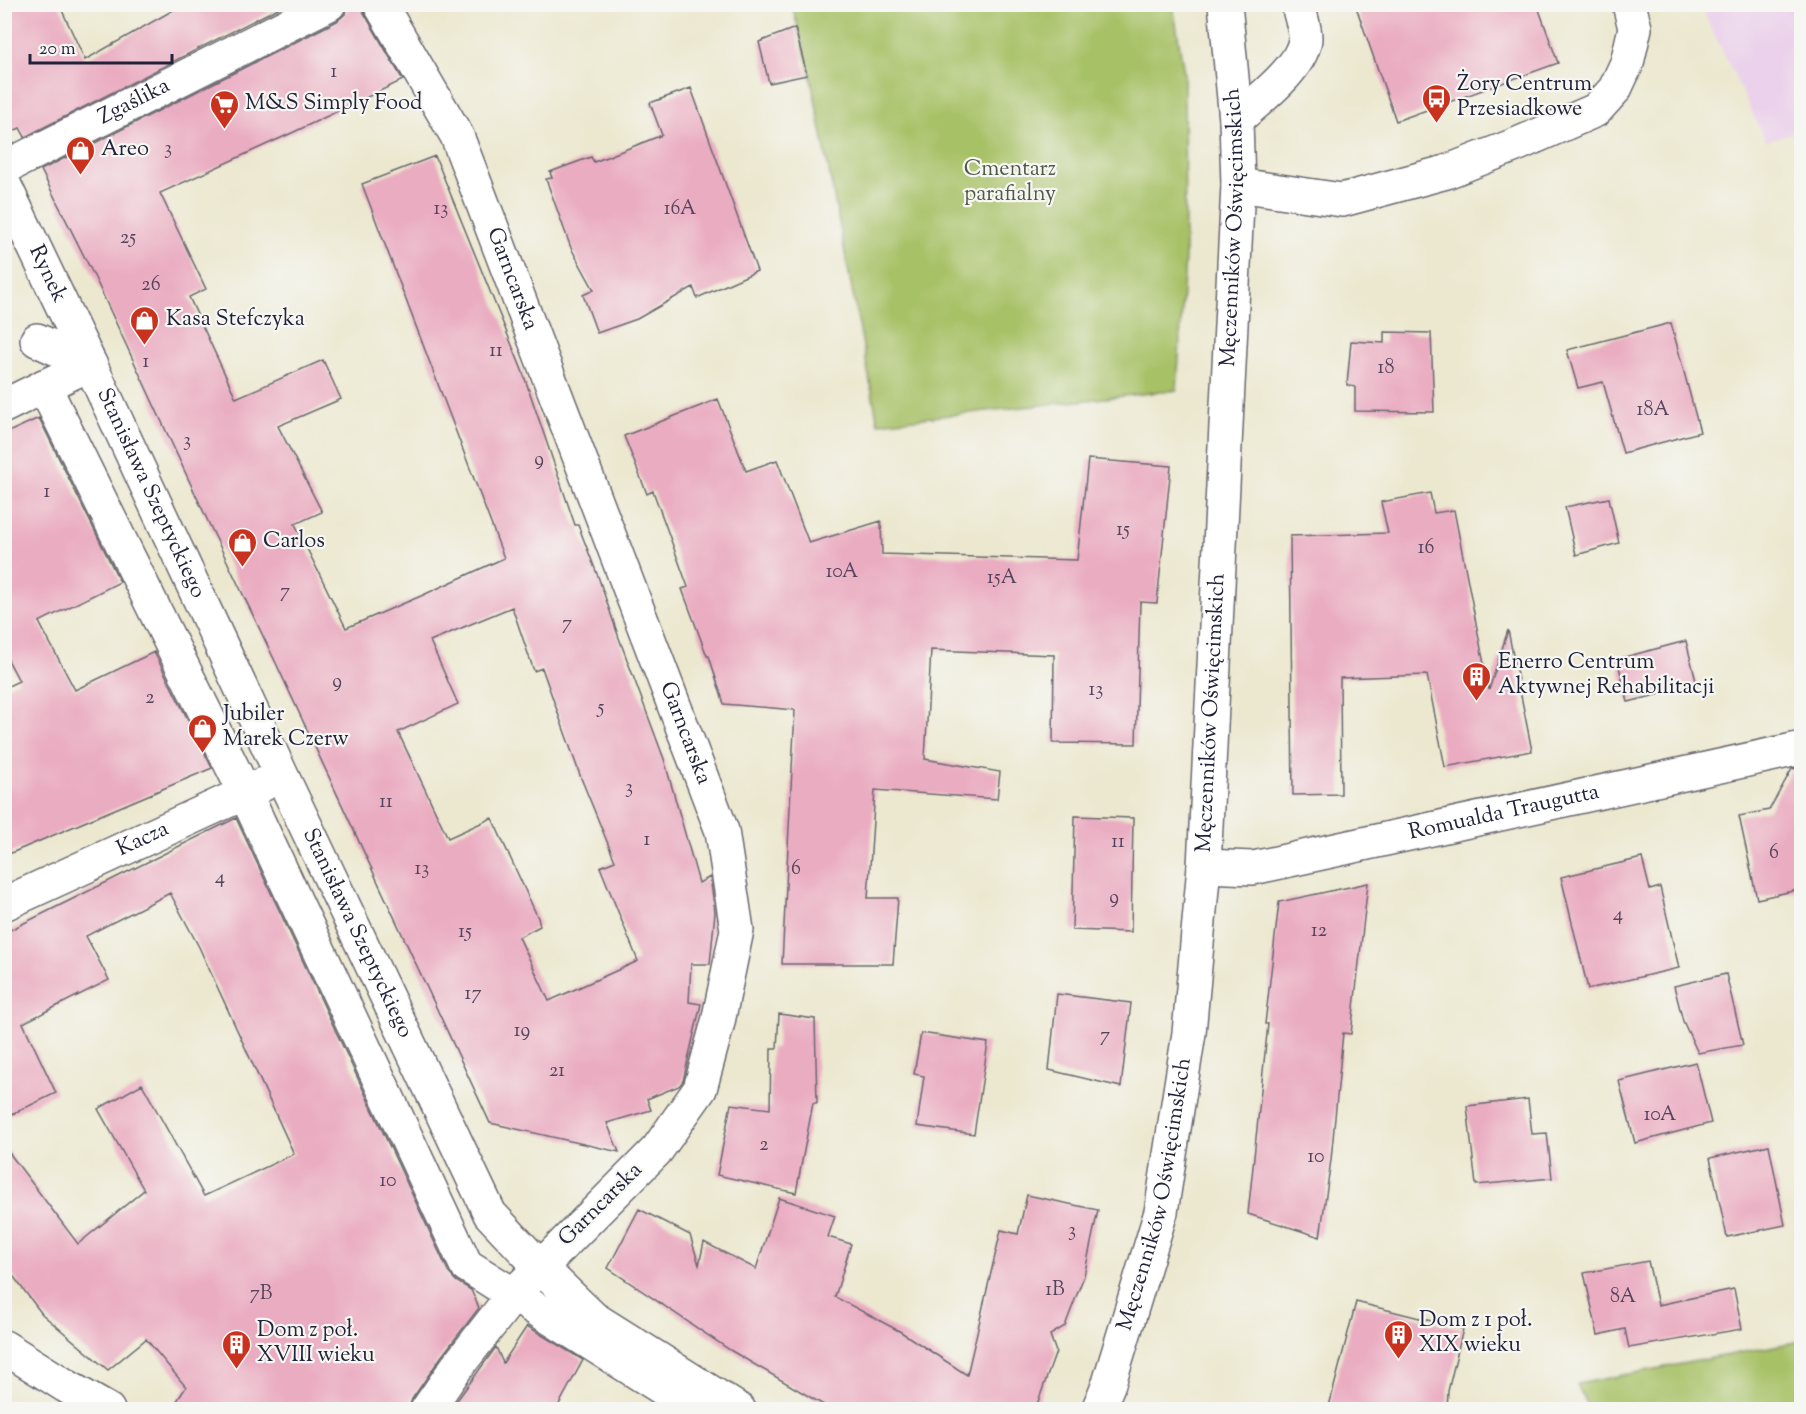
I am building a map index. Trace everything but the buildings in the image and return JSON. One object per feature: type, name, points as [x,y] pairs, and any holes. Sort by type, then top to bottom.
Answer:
[{"type":"street","name":"Zgaślika","points":[[4,168],[329,4]]},
{"type":"street","name":"Garncarska","points":[[380,4],[462,148],[722,831],[737,930],[718,1022],[700,1089],[657,1150],[513,1295],[456,1368],[427,1410]]},
{"type":"street","name":"Męczenników Oświęcimskich","points":[[1098,1410],[1109,1383],[1161,1212],[1189,1033],[1204,866],[1238,185],[1236,120],[1225,4]]},
{"type":"street","points":[[1236,120],[1280,82],[1299,57],[1305,38],[1298,4]]},
{"type":"street","points":[[1238,185],[1342,200],[1446,172],[1596,110],[1616,89],[1627,63],[1635,28],[1629,4]]},
{"type":"street","name":"Rynek","points":[[4,183],[90,364]]},
{"type":"street","points":[[37,340],[90,364]]},
{"type":"street","name":"Stanisława Szeptyckiego","points":[[90,364],[490,1214],[593,1318],[739,1410]]},
{"type":"street","points":[[4,406],[90,364]]},
{"type":"street","points":[[44,387],[245,793],[466,1264],[696,1410]]},
{"type":"street","name":"Romualda Traugutta","points":[[1204,866],[1253,868],[1802,748]]},
{"type":"street","name":"Kacza","points":[[4,904],[282,776]]},
{"type":"street","points":[[4,1347],[108,1410]]},
{"type":"shaded area","points":[[1700,5],[1801,5],[1801,130],[1766,141]]},
{"type":"green space","name":"Cmentarz parafialny","points":[[792,5],[1173,5],[1184,73],[1185,257],[1177,390],[878,423],[810,73]]},
{"type":"green space","points":[[1801,1341],[1801,1409],[1589,1409],[1577,1384]]},
{"type":"place","name":"Żory Centrum Przesiadkowe","points":[[1436,124]]},
{"type":"place","name":"M&S Simply Food","points":[[224,130]]},
{"type":"place","name":"Areo","points":[[80,176]]},
{"type":"place","name":"Kasa Stefczyka","points":[[145,346]]},
{"type":"place","name":"Carlos","points":[[242,568]]},
{"type":"place","name":"Enerro Centrum Aktywnej Rehabilitacji","points":[[1477,702]]},
{"type":"place","name":"Jubiler Marek Czerw","points":[[202,754]]},
{"type":"place","name":"Dom z 1 poł. XIX wieku","points":[[1398,1360]]},
{"type":"place","name":"Dom z poł. XVIII wieku","points":[[236,1370]]}]
